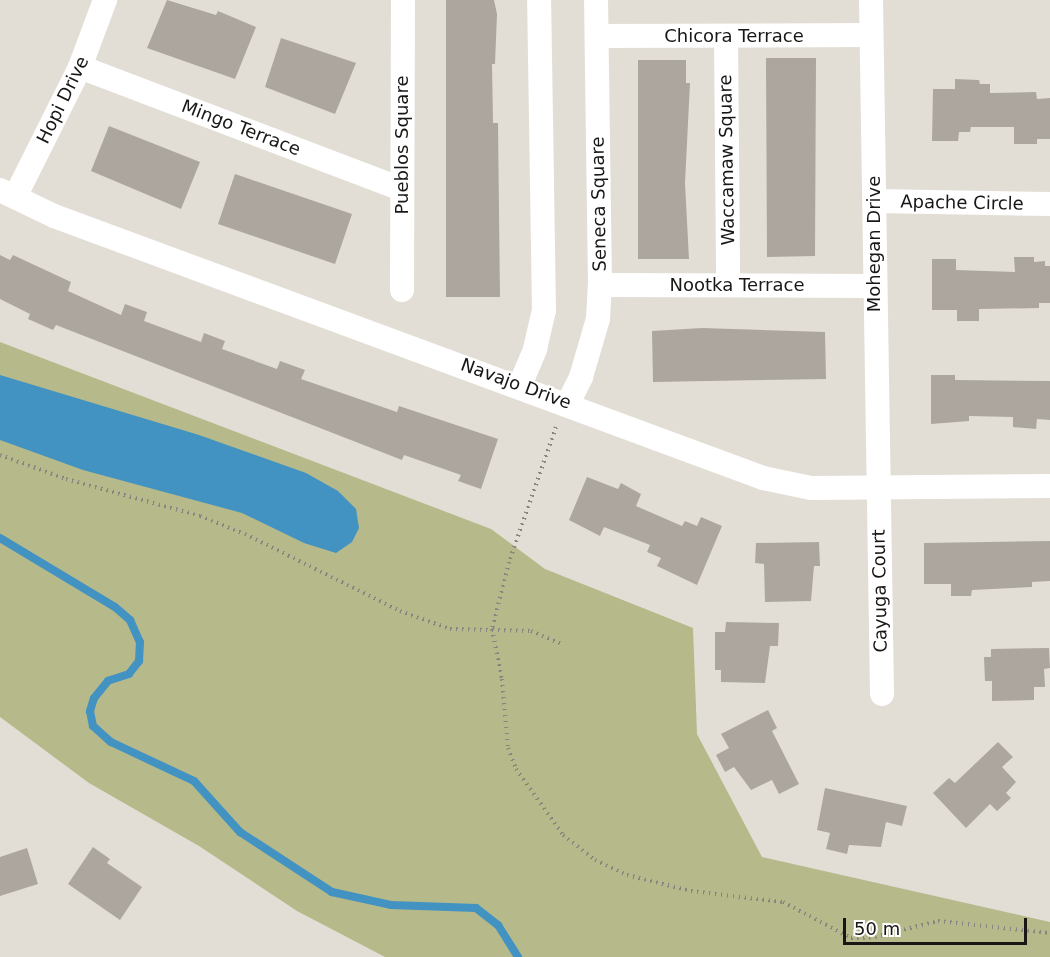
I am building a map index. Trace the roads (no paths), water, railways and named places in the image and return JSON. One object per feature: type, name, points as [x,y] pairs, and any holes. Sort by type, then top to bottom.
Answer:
[{"type":"street","name":"Hopi Drive","points":[[7,194],[80,68],[105,0]]},
{"type":"street","name":"Pueblos Square","points":[[402,290],[403,0]]},
{"type":"street","points":[[520,385],[535,350],[544,311],[539,0]]},
{"type":"street","name":"Seneca Square","points":[[568,403],[581,377],[598,319],[600,285],[596,0]]},
{"type":"street","name":"Mohegan Drive","points":[[871,0],[875,201],[873,286],[878,488]]},
{"type":"street","name":"Chicora Terrace","points":[[597,36],[872,34]]},
{"type":"street","name":"Waccamaw Square","points":[[726,36],[729,284]]},
{"type":"street","name":"Mingo Terrace","points":[[80,68],[402,189]]},
{"type":"street","name":"Navajo Drive","points":[[7,194],[54,216],[520,385],[763,477],[811,488],[1050,486]]},
{"type":"street","name":"Apache Circle","points":[[875,201],[1050,204]]},
{"type":"street","name":"Nootka Terrace","points":[[600,285],[873,286]]},
{"type":"street","name":"Cayuga Court","points":[[878,488],[882,694]]},
{"type":"water","points":[[0,375],[199,435],[306,473],[338,491],[356,509],[359,528],[352,542],[336,553],[304,543],[242,513],[83,470],[0,440]]},
{"type":"waterway","points":[[0,538],[115,607],[130,620],[140,642],[139,661],[129,674],[108,681],[94,698],[90,711],[93,726],[111,742],[194,781],[240,832],[332,892],[391,905],[476,908],[498,925],[518,957]]}]
